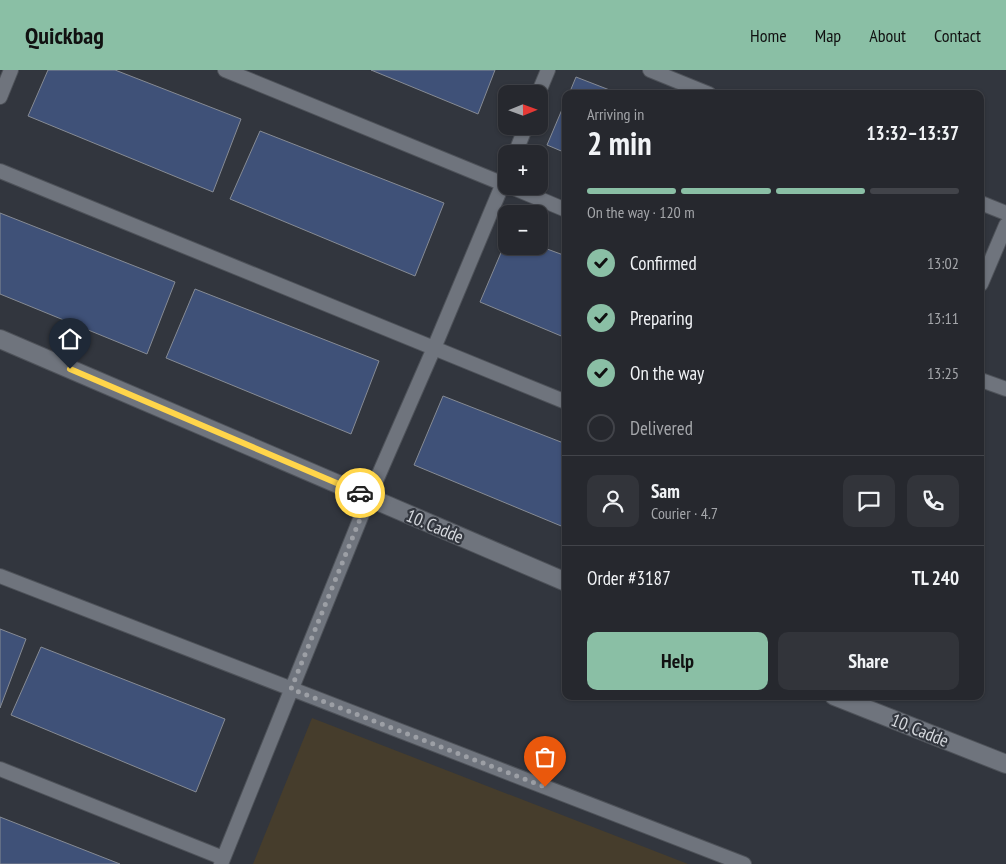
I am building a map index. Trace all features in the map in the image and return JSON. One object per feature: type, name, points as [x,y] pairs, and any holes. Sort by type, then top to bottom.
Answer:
[{"type":"street","points":[[0,97],[11,70]]},
{"type":"street","points":[[225,70],[498,180]]},
{"type":"street","points":[[542,85],[548,70]]},
{"type":"street","points":[[650,70],[699,90]]},
{"type":"street","points":[[0,171],[562,400]]},
{"type":"street","points":[[0,769],[222,861],[369,497],[501,195]]},
{"type":"street","points":[[533,195],[562,208]]},
{"type":"street","points":[[984,204],[1006,213]]},
{"type":"street","points":[[984,277],[1006,225]]},
{"type":"street","name":"10. Cadde","points":[[0,339],[562,580]]},
{"type":"street","points":[[984,381],[1006,389]]},
{"type":"street","points":[[0,576],[744,864]]},
{"type":"street","name":"10. Cadde","points":[[844,700],[1006,764]]},
{"type":"shaded area","points":[[312,718],[688,864],[253,864]]},
{"type":"building","points":[[48,70],[115,70],[241,119],[213,192],[28,116]]},
{"type":"building","points":[[371,70],[495,70],[478,114]]},
{"type":"building","points":[[576,77],[610,90],[571,90]]},
{"type":"building","points":[[562,109],[562,151],[547,145]]},
{"type":"building","points":[[260,131],[444,203],[415,276],[230,199]]},
{"type":"building","points":[[0,213],[175,282],[147,354],[0,294]]},
{"type":"building","points":[[548,249],[562,255],[562,336],[480,302],[500,255],[548,255]]},
{"type":"building","points":[[195,289],[379,361],[351,434],[166,358]]},
{"type":"building","points":[[443,396],[562,442],[562,526],[414,465]]},
{"type":"building","points":[[0,629],[26,639],[0,708]]},
{"type":"building","points":[[41,647],[225,719],[196,792],[11,715]]},
{"type":"building","points":[[0,817],[120,864],[0,864]]},
{"type":"way so far","points":[[360,493],[369,497],[291,689],[545,787]]},
{"type":"route","points":[[70,369],[360,493]]}]
